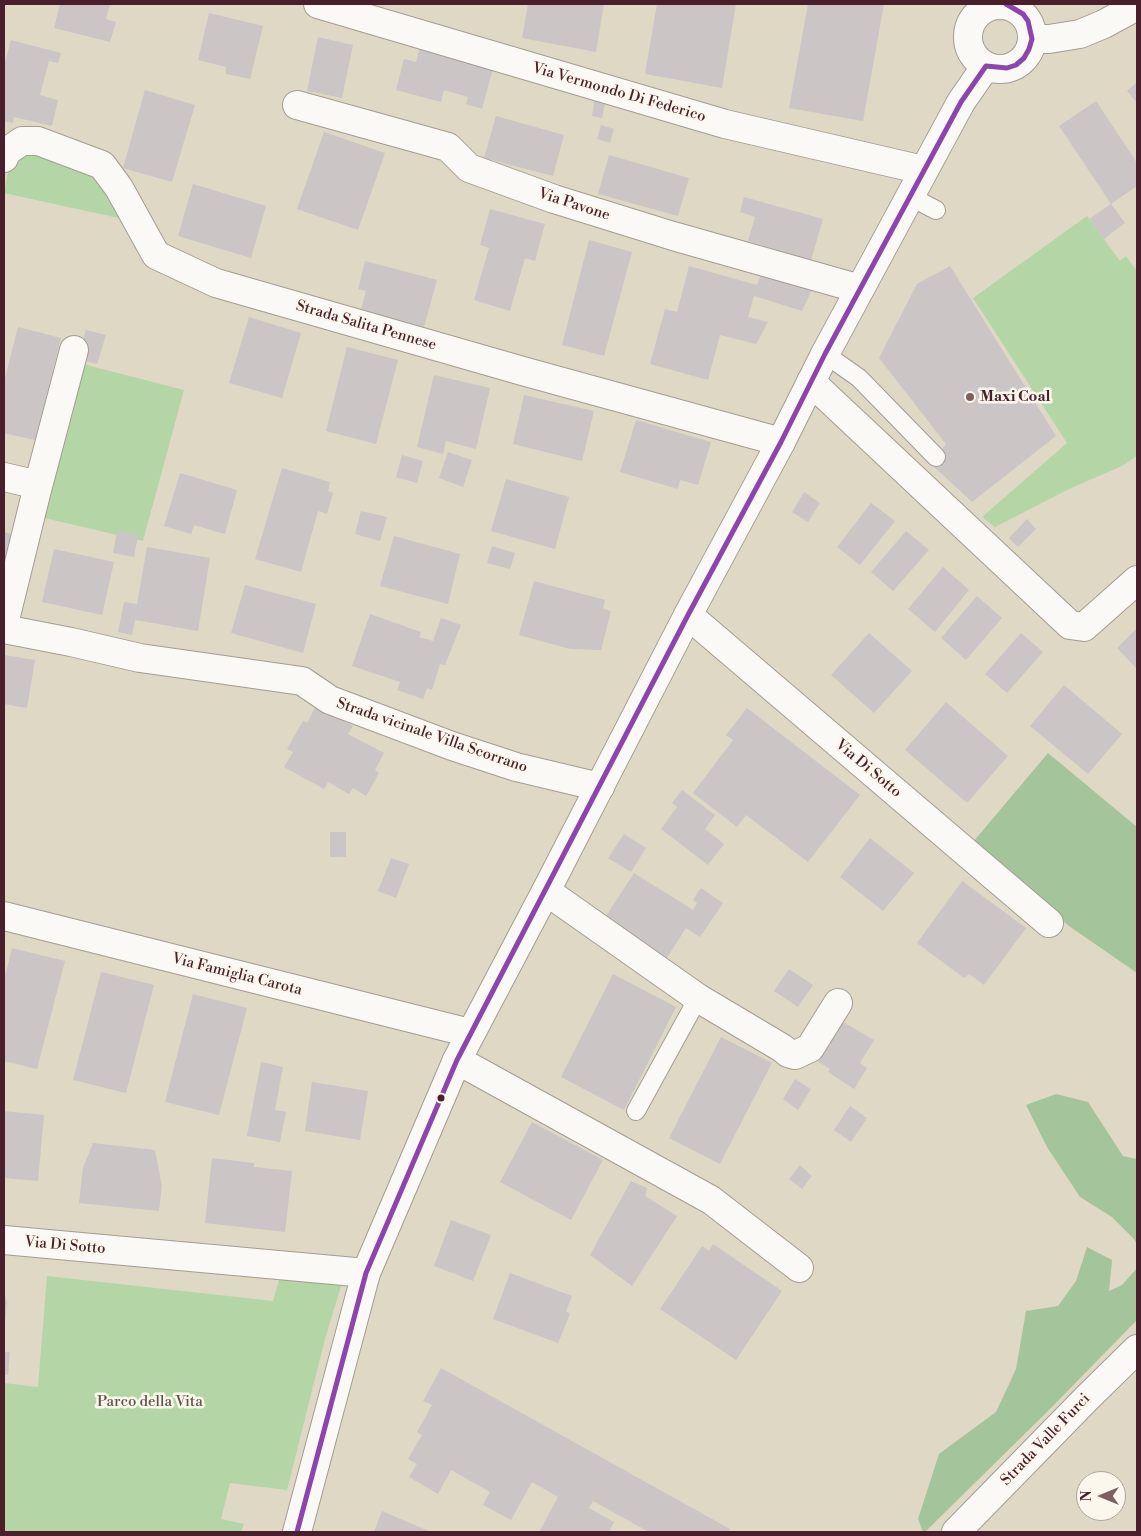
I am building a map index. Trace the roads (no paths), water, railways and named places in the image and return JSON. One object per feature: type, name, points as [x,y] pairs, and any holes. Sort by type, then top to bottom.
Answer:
[{"type":"street","name":"Via Vermondo Di Federico","points":[[318,4],[725,124],[923,170]]},
{"type":"street","points":[[1006,4],[1022,14],[1028,21],[1032,39],[1024,58],[1006,68],[996,68],[986,66],[978,60],[968,42],[968,32],[971,22],[986,8],[1006,4]]},
{"type":"street","points":[[1032,39],[1080,34],[1104,24],[1137,6]]},
{"type":"street","points":[[296,1532],[366,1273],[457,1060],[688,616],[781,442],[825,354],[961,102],[986,66]]},
{"type":"street","name":"Via Pavone","points":[[297,105],[448,147],[469,168],[554,199],[673,236],[860,289]]},
{"type":"street","name":"Strada Salita Pennese","points":[[5,153],[22,141],[38,141],[102,165],[119,188],[156,255],[216,284],[781,442]]},
{"type":"street","points":[[4,624],[74,350]]},
{"type":"street","points":[[811,382],[1070,625],[1084,627],[1137,580]]},
{"type":"street","points":[[4,477],[30,483],[36,494]]},
{"type":"street","name":"Via Di Sotto","points":[[688,616],[1049,923]]},
{"type":"street","name":"Strada vicinale Villa Scorrano","points":[[4,629],[140,658],[302,681],[330,700],[452,746],[516,767],[600,787]]},
{"type":"street","points":[[546,891],[698,998],[788,1053],[795,1055],[810,1048],[838,1003]]},
{"type":"street","name":"Via Famiglia Carota","points":[[4,916],[470,1034]]},
{"type":"street","points":[[457,1060],[711,1200],[798,1268]]},
{"type":"street","name":"Via Di Sotto","points":[[4,1240],[366,1273]]},
{"type":"street","name":"Strada Valle Furci","points":[[956,1532],[1087,1398],[1137,1350]]},
{"type":"lane","points":[[910,196],[936,210]]},
{"type":"lane","points":[[825,354],[859,378],[936,456]]},
{"type":"lane","points":[[636,1111],[698,998]]},
{"type":"place","name":"Maxi Coal","points":[[970,397]]},
{"type":"park label","name":"Parco della Vita","points":[[150,1402]]}]
